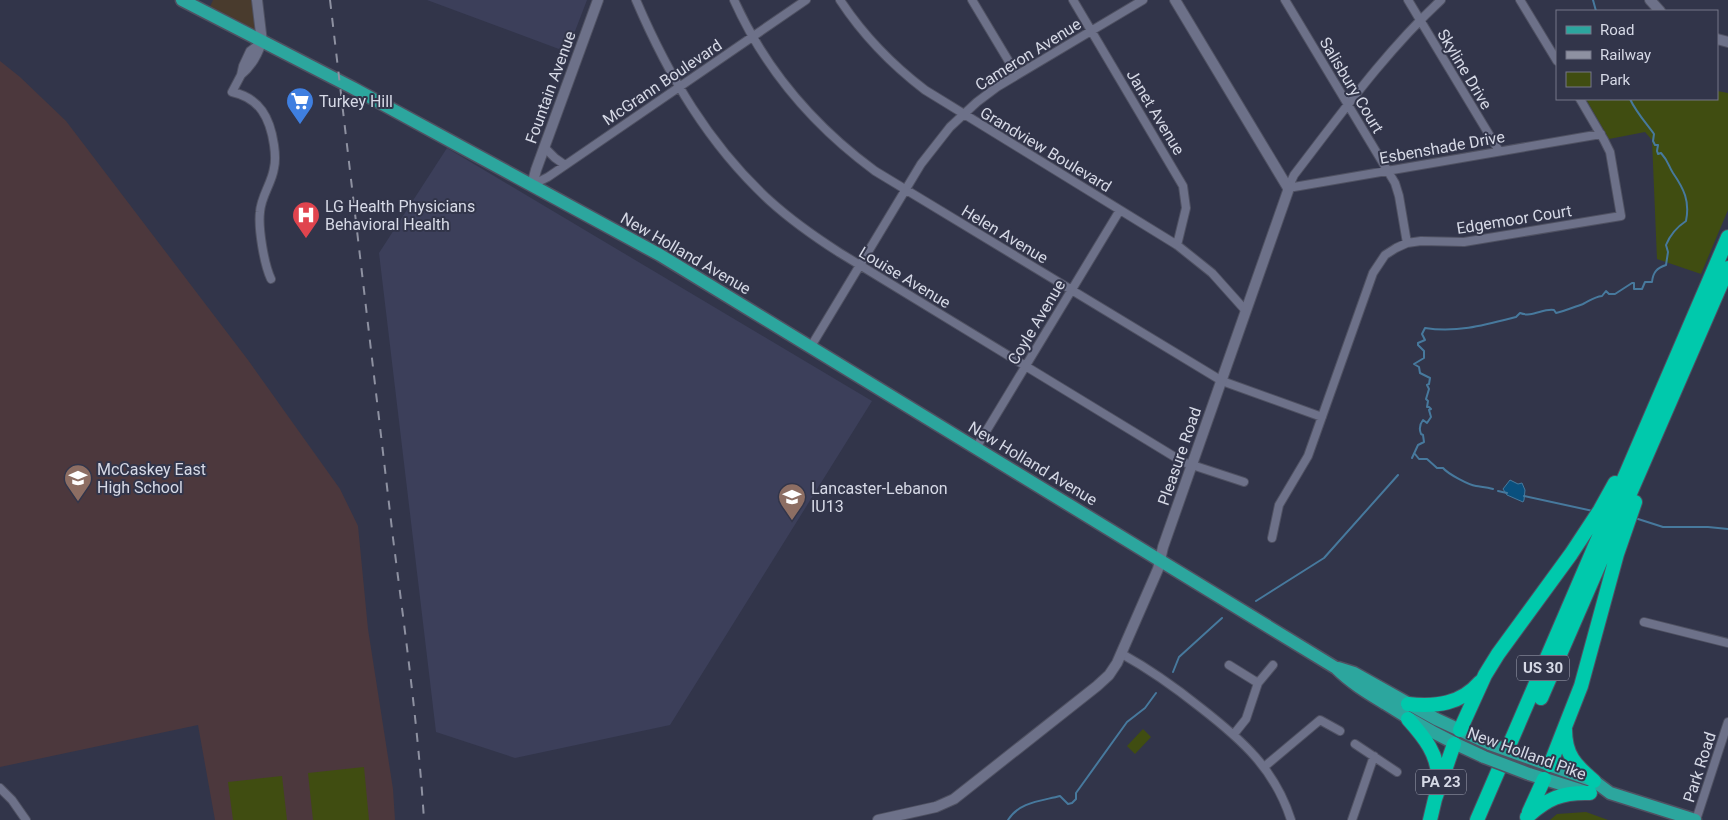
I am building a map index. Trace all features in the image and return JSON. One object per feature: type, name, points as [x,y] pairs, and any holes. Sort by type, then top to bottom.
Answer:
[{"type":"highway","points":[[1550,765],[1580,686],[1617,554],[1614,515],[1648,423],[1728,237]]},
{"type":"highway","points":[[1460,730],[1485,675],[1504,644],[1560,570],[1614,515],[1728,268]]},
{"type":"highway","name":"US 30","points":[[1477,820],[1614,515]]},
{"type":"highway","name":"US 30","points":[[1487,820],[1614,515]]},
{"type":"highway","points":[[1408,704],[1438,705],[1455,700],[1473,689],[1485,675]]},
{"type":"highway","points":[[1408,719],[1433,750],[1438,767],[1439,786]]},
{"type":"highway","points":[[1526,819],[1540,805],[1554,798],[1592,787],[1570,755],[1565,725]]},
{"type":"highway","name":"PA 23","points":[[1430,820],[1439,786],[1454,744]]},
{"type":"highway","points":[[1526,819],[1544,779]]},
{"type":"main road","name":"New Holland Avenue","points":[[182,0],[322,72],[683,269],[1160,560]]},
{"type":"main road","name":"New Holland Pike","points":[[1160,560],[1336,668],[1349,681],[1408,719],[1454,744],[1484,758],[1544,779],[1592,787],[1695,820]]},
{"type":"main road","name":"New Holland Pike","points":[[1336,668],[1354,673],[1408,704],[1490,744],[1550,765],[1592,787]]},
{"type":"main road","name":"PA 23","points":[[1454,744],[1460,730]]},
{"type":"main road","points":[[1544,779],[1550,765]]},
{"type":"street","points":[[257,0],[262,42],[250,51],[232,92],[246,96],[258,106],[269,122],[272,133],[275,157],[274,168],[262,202],[260,214],[266,266],[271,279]]},
{"type":"street","name":"Fountain Avenue","points":[[532,185],[598,0]]},
{"type":"street","name":"Louise Avenue","points":[[636,0],[654,43],[696,114],[722,149],[770,200],[802,227],[860,266],[1183,462],[1244,482]]},
{"type":"street","name":"Helen Avenue","points":[[734,0],[774,71],[823,128],[861,160],[906,190],[1222,381],[1322,417]]},
{"type":"street","name":"McGrann Boulevard","points":[[532,185],[565,165],[806,0]]},
{"type":"street","name":"Grandview Boulevard","points":[[840,0],[864,33],[896,67],[924,90],[1177,245],[1212,273],[1246,311]]},
{"type":"street","points":[[972,0],[1017,75]]},
{"type":"street","name":"Janet Avenue","points":[[1073,0],[1183,186],[1186,208],[1177,245]]},
{"type":"street","name":"Cameron Avenue","points":[[810,348],[933,147],[963,114],[990,92],[1143,0]]},
{"type":"street","points":[[1175,0],[1288,188]]},
{"type":"street","name":"Salisbury Court","points":[[1284,0],[1388,170],[1398,191],[1408,243]]},
{"type":"street","name":"Skyline Drive","points":[[1408,0],[1499,151]]},
{"type":"street","points":[[1288,188],[1294,175],[1348,105],[1402,39],[1441,0]]},
{"type":"street","points":[[1520,0],[1556,59]]},
{"type":"street","points":[[1650,0],[1659,10]]},
{"type":"street","name":"Edgemoor Court","points":[[1272,538],[1279,505],[1306,461],[1373,273],[1385,255],[1408,243],[1421,241],[1458,243],[1621,216],[1611,158],[1601,134],[1581,100]]},
{"type":"street","name":"Esbenshade Drive","points":[[1288,188],[1601,134]]},
{"type":"street","points":[[544,147],[565,165]]},
{"type":"street","name":"Pleasure Road","points":[[878,820],[936,807],[954,799],[1109,675],[1122,654],[1158,569],[1163,547],[1288,194],[1288,188]]},
{"type":"street","name":"Coyle Avenue","points":[[976,448],[1120,210]]},
{"type":"street","points":[[1644,622],[1728,643]]},
{"type":"street","points":[[1122,654],[1170,684],[1234,734],[1250,749],[1282,795],[1291,820]]},
{"type":"street","points":[[1229,665],[1258,683]]},
{"type":"street","points":[[1234,734],[1246,719],[1258,683],[1273,665]]},
{"type":"street","points":[[1264,767],[1320,720],[1340,731]]},
{"type":"street","name":"Park Road","points":[[1695,820],[1728,722]]},
{"type":"street","points":[[1355,744],[1397,772]]},
{"type":"street","points":[[1352,820],[1374,756]]},
{"type":"street","points":[[0,788],[12,800],[26,820]]},
{"type":"shaded area","points":[[213,0],[257,0],[262,42],[207,13]]},
{"type":"shaded area","points":[[427,0],[587,0],[567,52]]},
{"type":"shaded area","points":[[0,61],[20,77],[66,121],[248,360],[340,489],[358,526],[368,629],[393,789],[395,820],[215,820],[198,725],[0,767]]},
{"type":"shaded area","points":[[447,148],[872,401],[670,725],[515,758],[436,732],[379,253]]},
{"type":"green space","points":[[1718,91],[1728,93],[1728,210],[1701,274],[1657,259],[1652,140],[1645,132],[1609,139],[1587,100],[1718,100]]},
{"type":"green space","points":[[1143,729],[1151,737],[1135,754],[1127,746]]},
{"type":"green space","points":[[364,767],[369,820],[313,820],[308,773]]},
{"type":"green space","points":[[282,776],[287,820],[233,820],[228,782]]},
{"type":"green space","points":[[1586,812],[1608,820],[1550,820],[1557,814]]},
{"type":"water","points":[[1510,480],[1518,484],[1522,483],[1525,490],[1523,502],[1507,495],[1503,489]]},
{"type":"waterway","points":[[1593,0],[1596,10]]},
{"type":"waterway","points":[[1412,458],[1418,445],[1424,442],[1420,430],[1421,424],[1423,420],[1427,423],[1431,417],[1429,410],[1431,409],[1427,407],[1428,401],[1426,399],[1429,389],[1427,385],[1430,378],[1420,373],[1419,367],[1414,364],[1424,358],[1424,351],[1418,343],[1425,340],[1422,334],[1425,328],[1460,329],[1516,317],[1520,313],[1529,314],[1550,310],[1554,310],[1556,313],[1602,296],[1606,291],[1609,294],[1615,294],[1632,283],[1634,283],[1634,289],[1642,289],[1645,282],[1652,282],[1656,271],[1666,265],[1668,252],[1666,245],[1674,232],[1686,221],[1687,201],[1667,161],[1661,153],[1658,154],[1658,145],[1655,145],[1653,141],[1654,134],[1631,100]]},
{"type":"waterway","points":[[1415,454],[1419,459],[1427,459],[1437,468],[1443,468],[1469,484],[1493,489]]},
{"type":"waterway","points":[[1256,601],[1324,558],[1398,475]]},
{"type":"waterway","points":[[1498,491],[1507,493]]},
{"type":"waterway","points":[[1524,496],[1593,511]]},
{"type":"waterway","points":[[1635,518],[1663,527],[1728,529]]},
{"type":"waterway","points":[[1173,672],[1179,657],[1222,618]]},
{"type":"waterway","points":[[1008,820],[1018,809],[1038,801],[1060,796],[1068,804],[1072,803],[1076,799],[1076,793],[1127,722],[1145,708],[1156,693]]},
{"type":"railway","points":[[330,0],[411,679],[424,820]]},
{"type":"place","name":"Turkey Hill","points":[[300,125]]},
{"type":"place","name":"LG Health Physicians Behavioral Health","points":[[306,239]]},
{"type":"place","name":"McCaskey East High School","points":[[78,502]]},
{"type":"place","name":"Lancaster-Lebanon IU13","points":[[792,521]]}]
